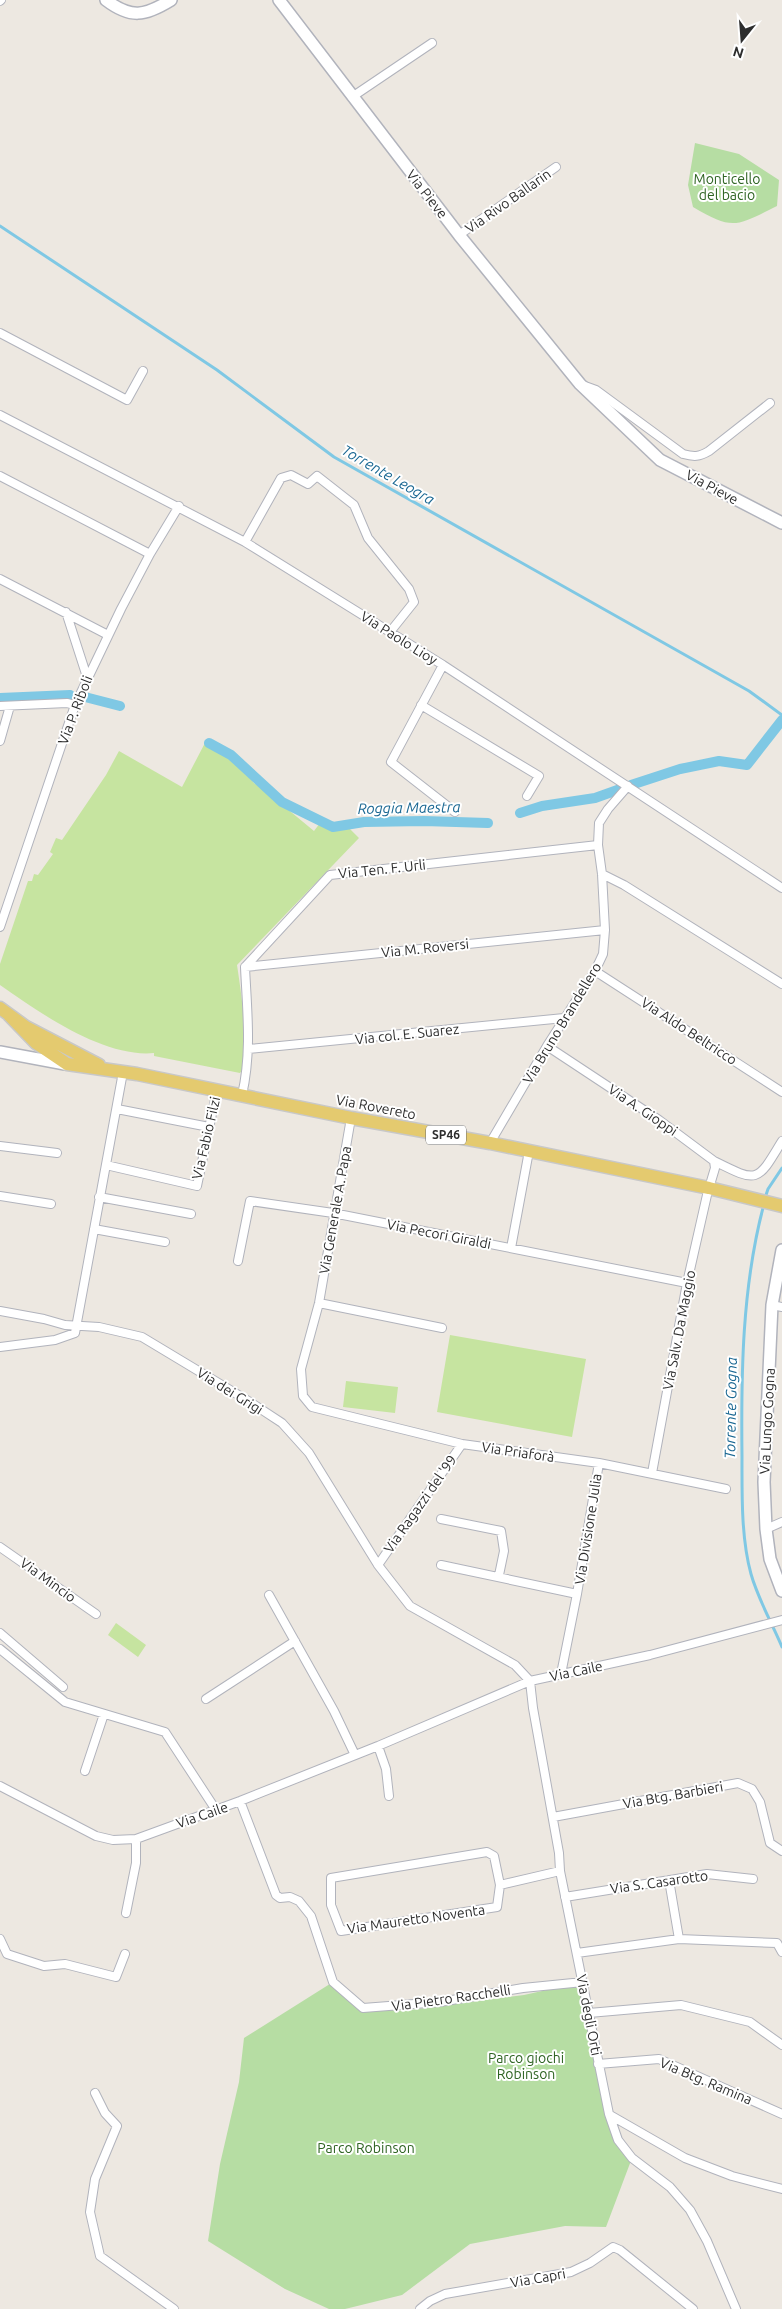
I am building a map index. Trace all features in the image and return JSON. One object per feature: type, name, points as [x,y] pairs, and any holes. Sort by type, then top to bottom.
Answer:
[{"type":"main road","name":"SP46","points":[[4,1011],[31,1051],[47,1052],[72,1061]]},
{"type":"main road","name":"SP46","points":[[4,1011],[72,1061]]},
{"type":"main road","name":"Via Rovereto","points":[[72,1061],[117,1072],[242,1094],[351,1118],[490,1143],[709,1188],[778,1205]]},
{"type":"street","points":[[106,0],[125,12],[141,14],[147,13],[171,0]]},
{"type":"street","name":"Via Pieve","points":[[279,0],[352,98],[459,235],[580,384],[660,460],[782,523]]},
{"type":"street","points":[[352,98],[432,43]]},
{"type":"street","name":"Via Rivo Ballarin","points":[[459,235],[556,167]]},
{"type":"street","points":[[0,333],[127,400],[143,371]]},
{"type":"street","name":"Via Pieve","points":[[580,384],[596,390],[683,454],[691,457],[700,456],[709,451],[770,403]]},
{"type":"street","name":"Via Paolo Lioy","points":[[0,415],[179,506],[245,542],[444,665],[782,888]]},
{"type":"street","points":[[245,542],[282,478],[291,475],[308,484],[317,476],[354,505],[368,538],[409,589],[414,602],[390,632]]},
{"type":"street","points":[[0,476],[150,554]]},
{"type":"street","name":"Via P. Riboli","points":[[0,927],[74,705],[150,554],[179,506]]},
{"type":"street","points":[[0,578],[108,635]]},
{"type":"street","points":[[66,612],[87,677]]},
{"type":"street","points":[[444,665],[391,762],[455,812]]},
{"type":"street","points":[[0,706],[74,705]]},
{"type":"street","points":[[421,705],[538,776],[527,796]]},
{"type":"street","points":[[0,741],[10,706]]},
{"type":"street","name":"Via Bruno Brandellero","points":[[490,1143],[564,1018],[596,971],[603,954],[605,930],[602,874],[598,845],[599,823],[628,786]]},
{"type":"street","name":"Via Ten. F. Urli","points":[[245,966],[330,875],[598,845]]},
{"type":"street","points":[[602,874],[624,885],[782,984]]},
{"type":"street","name":"Via M. Roversi","points":[[245,966],[605,930]]},
{"type":"street","points":[[242,1094],[249,1049],[245,966]]},
{"type":"street","name":"Via Aldo Beltricco","points":[[596,971],[782,1092]]},
{"type":"street","name":"Via col. E. Suarez","points":[[249,1049],[564,1018]]},
{"type":"street","name":"Via A. Gioppi","points":[[547,1046],[658,1120],[714,1161],[743,1176],[755,1175],[764,1170],[782,1141]]},
{"type":"street","name":"Via Rovereto","points":[[0,1052],[31,1051],[72,1061]]},
{"type":"street","points":[[0,1347],[55,1340],[75,1334],[117,1108],[117,1072]]},
{"type":"street","name":"Via Fabio Filzi","points":[[106,1165],[197,1186],[217,1090]]},
{"type":"street","points":[[117,1108],[209,1127]]},
{"type":"street","name":"Via Generale A. Papa","points":[[312,1407],[303,1396],[301,1369],[319,1303],[333,1213],[351,1118]]},
{"type":"street","points":[[0,1146],[57,1153]]},
{"type":"street","points":[[512,1248],[529,1151]]},
{"type":"street","points":[[709,1188],[715,1168],[714,1161]]},
{"type":"street","name":"Via Salv. Da Maggio","points":[[652,1473],[687,1283],[709,1188]]},
{"type":"street","points":[[0,1196],[52,1204]]},
{"type":"street","points":[[100,1198],[191,1214]]},
{"type":"street","name":"Via Pecori Giraldi","points":[[238,1261],[250,1201],[333,1213],[687,1283]]},
{"type":"street","points":[[94,1230],[165,1242]]},
{"type":"street","name":"Via Lungo Gogna","points":[[782,1250],[764,1482],[766,1529],[770,1559],[782,1590]]},
{"type":"street","points":[[319,1303],[442,1328]]},
{"type":"street","name":"Via dei Grigi","points":[[0,1311],[65,1325],[76,1325],[142,1337],[250,1402],[282,1424],[309,1453],[378,1565],[410,1606],[516,1665],[530,1681]]},
{"type":"street","name":"Via Priaforà","points":[[312,1407],[462,1444],[599,1463],[726,1489]]},
{"type":"street","name":"Via Ragazzi del '99","points":[[378,1565],[462,1444]]},
{"type":"street","name":"Via Divisione Julia","points":[[561,1674],[577,1594],[599,1463]]},
{"type":"street","points":[[440,1519],[501,1531],[504,1551],[499,1576]]},
{"type":"street","points":[[766,1529],[782,1522]]},
{"type":"street","name":"Via Mincio","points":[[0,1547],[96,1614]]},
{"type":"street","name":"Via Divisione Julia","points":[[441,1565],[577,1594]]},
{"type":"street","points":[[270,1595],[334,1711],[355,1755]]},
{"type":"street","name":"Via Caile","points":[[0,1786],[96,1836],[113,1840],[136,1839],[240,1801],[378,1746],[530,1681],[650,1655],[782,1620]]},
{"type":"street","points":[[0,1633],[63,1687]]},
{"type":"street","points":[[206,1699],[295,1642]]},
{"type":"street","points":[[0,1649],[65,1702],[165,1732],[216,1810]]},
{"type":"street","name":"Via degli Orti","points":[[530,1681],[560,1853],[560,1871],[608,2114],[618,2140],[632,2158],[670,2187],[690,2210],[707,2241],[736,2309]]},
{"type":"street","points":[[85,1772],[104,1714]]},
{"type":"street","points":[[378,1746],[386,1769],[388,1796]]},
{"type":"street","name":"Via Btg. Barbieri","points":[[553,1817],[738,1783],[752,1789],[760,1802],[770,1843],[782,1850]]},
{"type":"street","name":"Via Pietro Racchelli","points":[[240,1801],[276,1895],[280,1898],[290,1897],[299,1901],[311,1916],[334,1982],[363,2008],[440,2002],[523,1988],[583,1982]]},
{"type":"street","points":[[126,1913],[136,1863],[136,1839]]},
{"type":"street","name":"Via Mauretto Noventa","points":[[487,1852],[494,1856],[500,1886],[497,1908],[341,1931],[331,1905],[331,1878],[487,1852]]},
{"type":"street","points":[[500,1886],[560,1871]]},
{"type":"street","name":"Via S. Casarotto","points":[[565,1897],[707,1874],[753,1879]]},
{"type":"street","points":[[669,1880],[679,1939]]},
{"type":"street","points":[[0,1939],[7,1954],[44,1966],[65,1964],[116,1977],[125,1954]]},
{"type":"street","points":[[577,1954],[679,1939],[777,1943],[782,1952]]},
{"type":"street","points":[[589,2013],[681,2005],[750,2022],[782,2045]]},
{"type":"street","name":"Via Btg. Ramina","points":[[598,2064],[659,2059],[782,2114]]},
{"type":"street","points":[[95,2093],[105,2113],[117,2126],[95,2179],[90,2212],[100,2256],[174,2309]]},
{"type":"street","points":[[608,2114],[685,2158],[732,2176],[782,2189]]},
{"type":"street","name":"Via Capri","points":[[420,2309],[430,2301],[446,2294],[571,2272],[590,2263],[613,2247],[620,2250],[693,2309]]},
{"type":"green space","name":"Monticello del bacio","points":[[695,143],[739,154],[779,180],[777,206],[752,218],[735,223],[718,220],[693,207],[688,185]]},
{"type":"green space","points":[[206,741],[236,761],[254,783],[314,831],[320,823],[349,828],[359,838],[237,965],[245,1038],[245,1053],[240,1073],[154,1056],[154,1053],[135,1053],[94,1041],[53,1020],[0,985],[0,964],[28,881],[32,881],[34,874],[38,875],[53,854],[50,852],[56,838],[62,840],[106,775],[119,751],[182,787]]},
{"type":"green space","points":[[450,1335],[586,1359],[572,1437],[437,1412]]},
{"type":"green space","points":[[346,1381],[398,1387],[395,1413],[343,1407]]},
{"type":"green space","points":[[116,1623],[146,1645],[138,1657],[108,1635]]},
{"type":"green space","name":"Parco Robinson","points":[[333,1982],[363,2008],[403,2011],[524,1995],[583,1982],[618,2140],[632,2158],[606,2227],[565,2226],[470,2244],[402,2295],[345,2309],[329,2309],[285,2289],[208,2241],[220,2164],[239,2082],[244,2038]]},
{"type":"waterway","name":"Torrente Leogra","points":[[0,226],[217,370],[334,457],[749,691],[782,715]]},
{"type":"waterway","name":"Roggia Maestra","points":[[0,698],[70,695]]},
{"type":"waterway","name":"Roggia Maestra","points":[[85,697],[120,706]]},
{"type":"waterway","name":"Roggia Maestra","points":[[631,785],[680,769],[719,761],[747,765],[782,720]]},
{"type":"waterway","name":"Roggia Maestra","points":[[209,743],[231,755],[282,802],[333,827],[364,822],[488,823]]},
{"type":"waterway","name":"Roggia Maestra","points":[[520,813],[542,806],[595,798],[623,788]]},
{"type":"waterway","name":"Torrente Gogna","points":[[765,1198],[768,1189],[782,1168]]},
{"type":"waterway","name":"Torrente Gogna","points":[[764,1204],[751,1266],[744,1330],[742,1394],[743,1516],[745,1546],[751,1574],[761,1602],[782,1647]]},
{"type":"park label","name":"Parco giochi Robinson","points":[[526,2066]]}]
